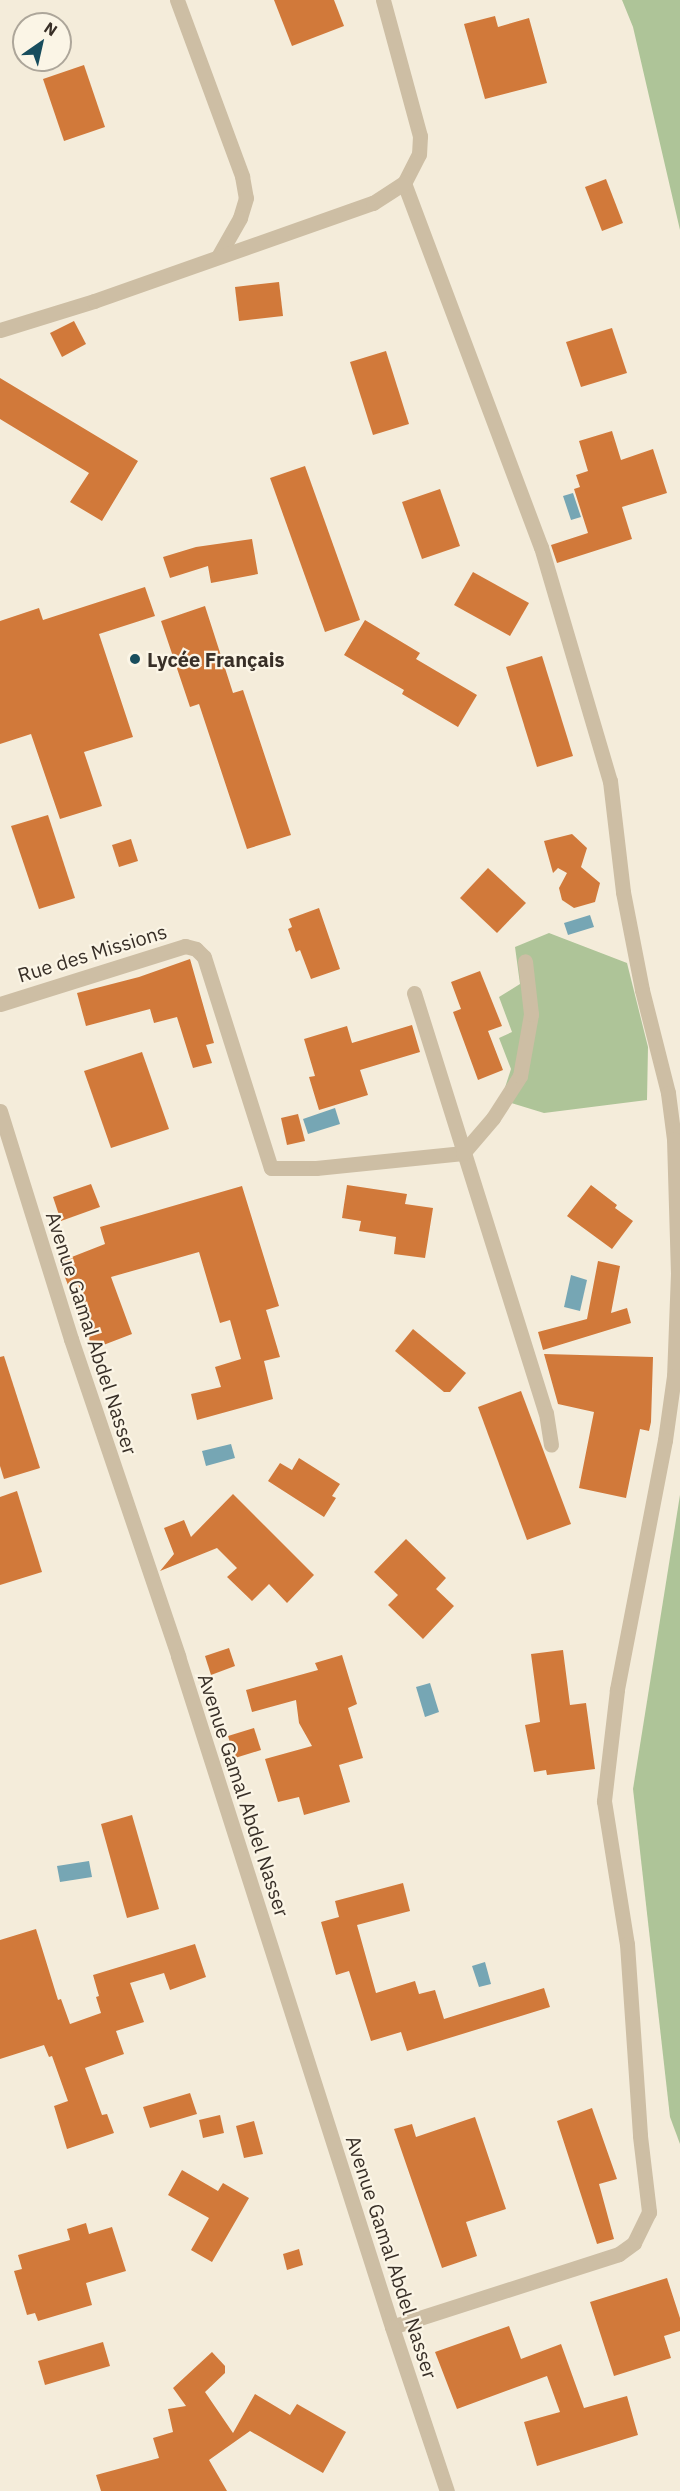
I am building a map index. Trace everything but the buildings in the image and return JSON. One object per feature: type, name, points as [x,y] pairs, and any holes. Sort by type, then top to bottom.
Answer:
[{"type":"street","points":[[177,0],[242,176],[246,198],[240,218],[219,255]]},
{"type":"street","points":[[0,330],[94,301],[219,255],[373,203],[404,183],[419,154],[420,136],[382,0]]},
{"type":"street","points":[[392,2327],[619,2254],[634,2243],[649,2211],[640,2136],[627,1944],[604,1801],[617,1690],[665,1440],[674,1376],[678,1273],[674,1139],[671,1116],[642,990],[623,892],[610,781],[541,547],[404,183]]},
{"type":"street","name":"Rue des Missions","points":[[0,1004],[185,946],[196,949],[204,957],[271,1168],[316,1168],[464,1153]]},
{"type":"street","points":[[464,1153],[493,1118],[520,1076],[531,1014],[525,961]]},
{"type":"street","points":[[414,993],[546,1413],[550,1445]]},
{"type":"street","name":"Avenue Gamal Abdel Nasser","points":[[0,1112],[71,1339],[178,1656],[392,2327],[447,2491]]},
{"type":"green space","points":[[622,0],[680,0],[680,230],[633,27]]},
{"type":"green space","points":[[549,933],[627,963],[648,1047],[647,1100],[544,1113],[501,1100],[511,1069],[499,1038],[512,1032],[499,997],[520,984],[515,947]]},
{"type":"green space","points":[[680,1495],[680,2144],[670,2117],[633,1789]]},
{"type":"water","points":[[573,493],[581,517],[571,520],[563,496]]},
{"type":"water","points":[[590,915],[594,927],[568,935],[564,923]]},
{"type":"water","points":[[335,1108],[340,1124],[308,1134],[303,1119]]},
{"type":"water","points":[[571,1275],[587,1280],[580,1311],[564,1307]]},
{"type":"water","points":[[231,1444],[235,1458],[206,1466],[202,1451]]},
{"type":"water","points":[[430,1683],[439,1712],[425,1717],[416,1687]]},
{"type":"water","points":[[89,1861],[92,1877],[60,1882],[57,1866]]},
{"type":"water","points":[[485,1962],[491,1984],[479,1987],[472,1966]]},
{"type":"place","name":"Lycée Français","points":[[135,659]]}]
